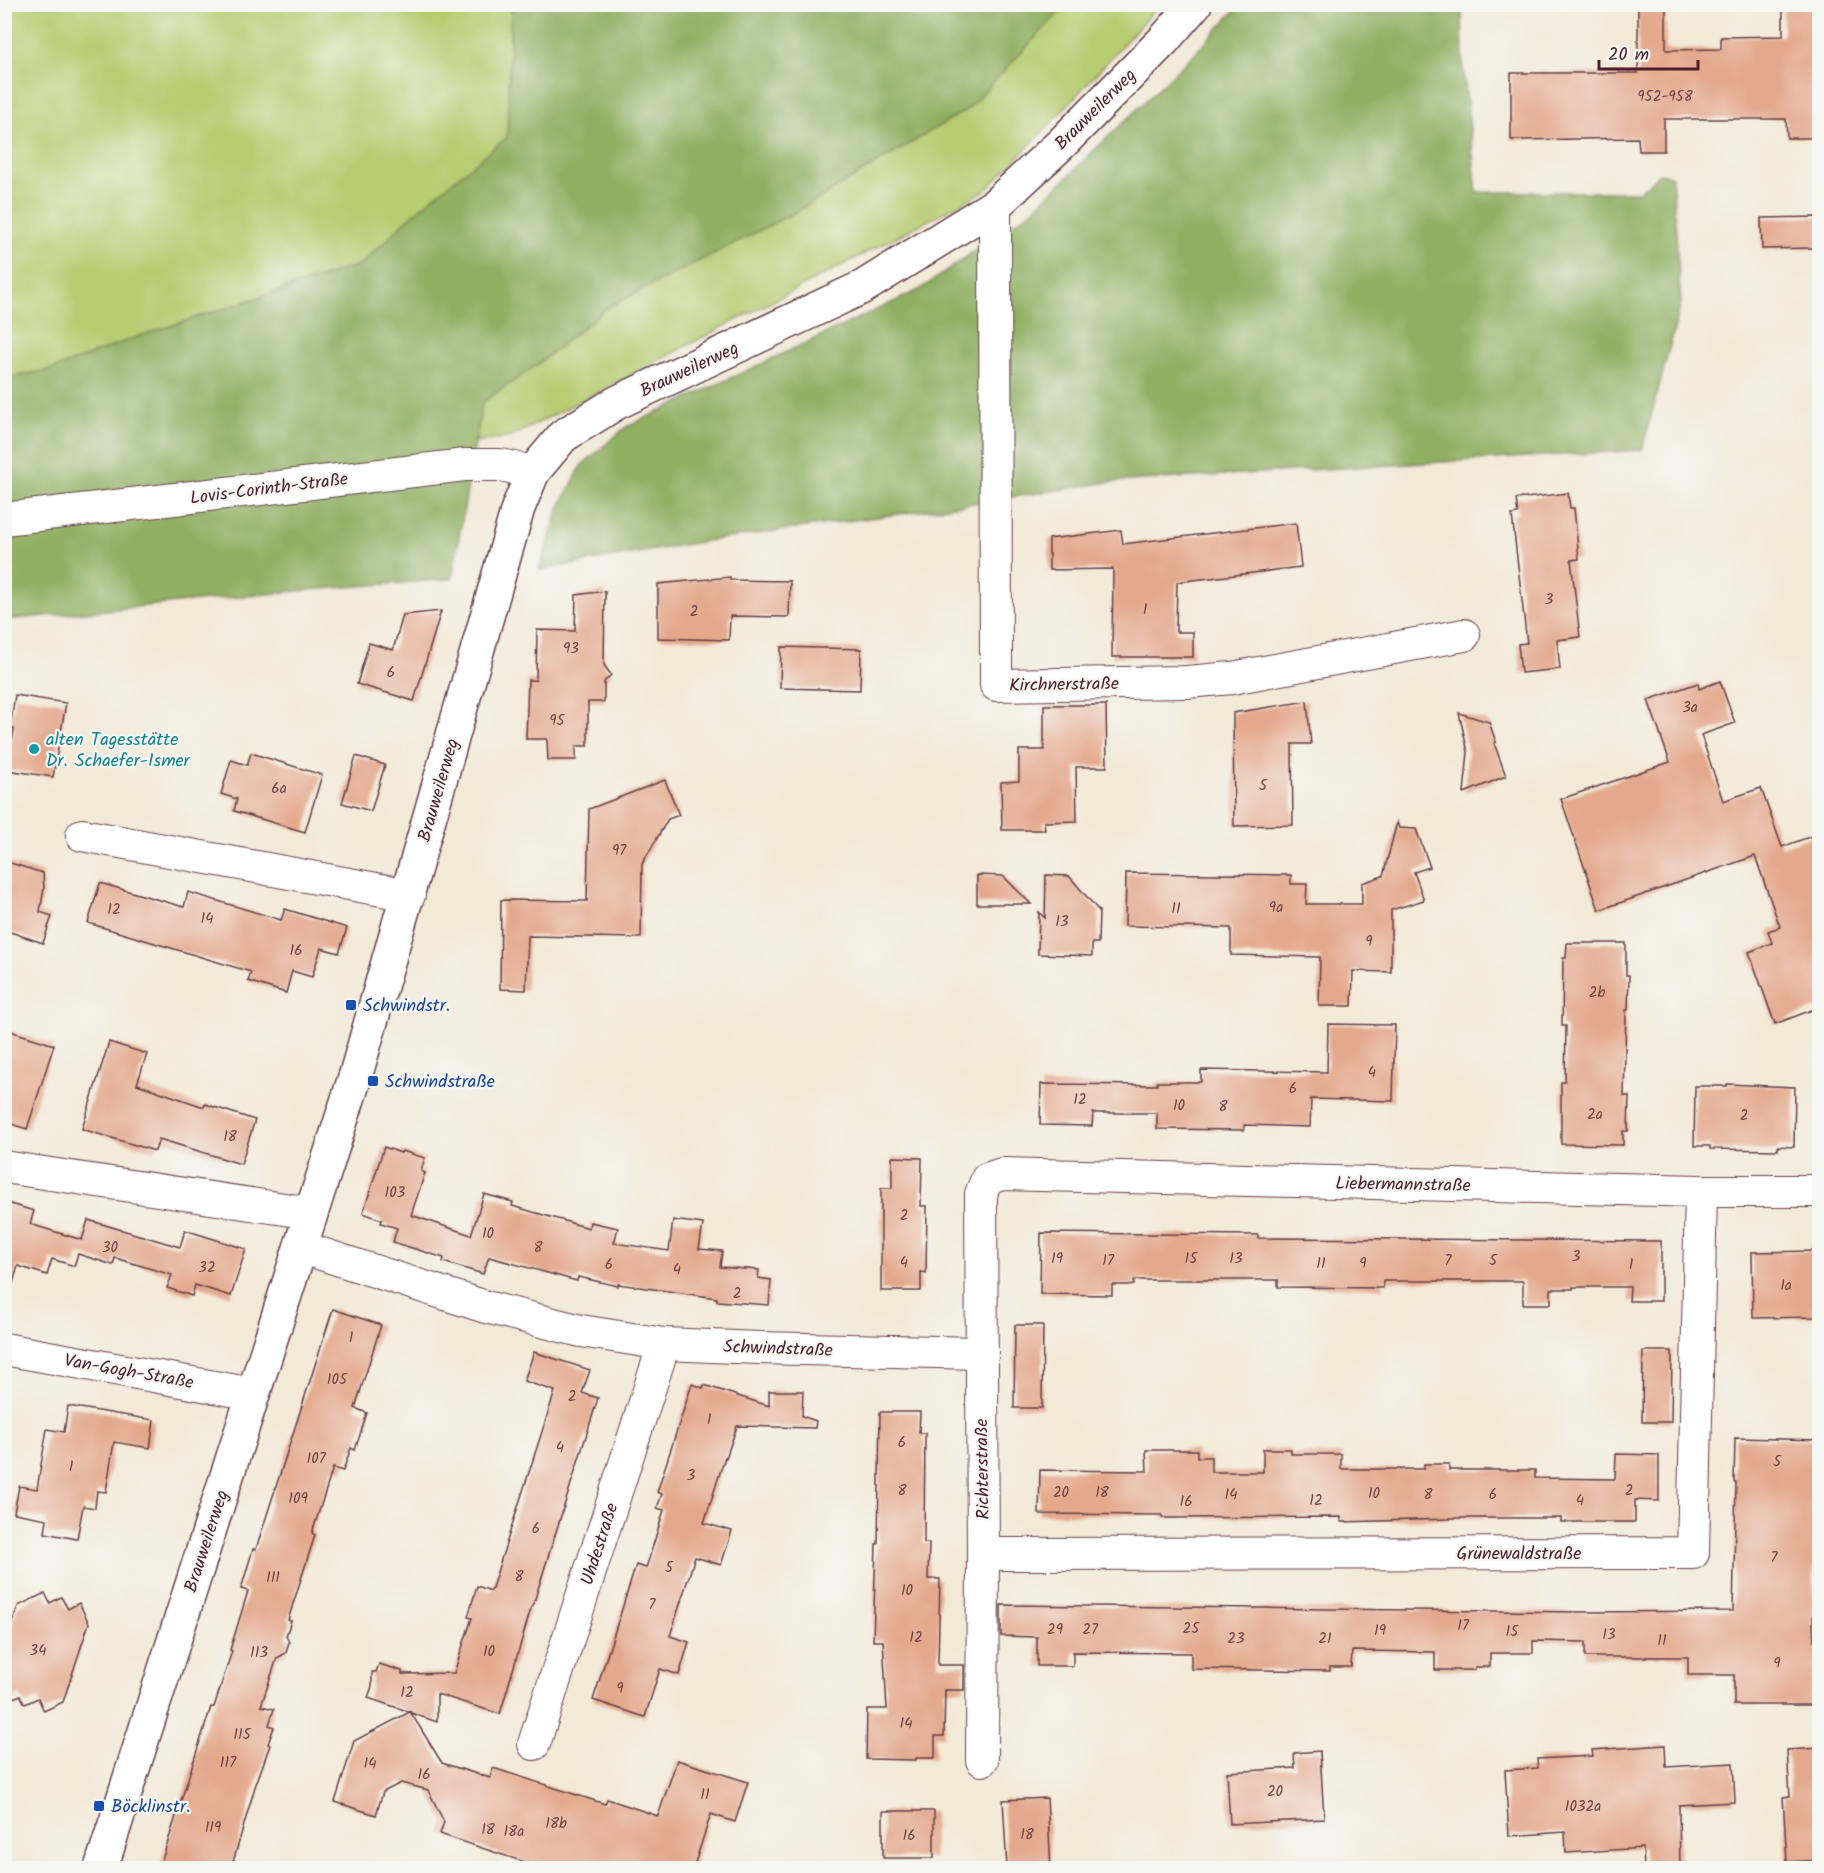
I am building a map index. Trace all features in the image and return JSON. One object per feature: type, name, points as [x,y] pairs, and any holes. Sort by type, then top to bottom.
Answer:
[{"type":"street","name":"Brauweilerweg","points":[[101,1869],[356,1074],[518,508],[532,472],[563,436],[616,403],[863,287],[995,205],[1069,136],[1163,41],[1196,4]]},
{"type":"street","name":"Kirchnerstraße","points":[[995,205],[996,685],[1187,682],[1233,678],[1464,635]]},
{"type":"street","name":"Lovis-Corinth-Straße","points":[[4,519],[465,465],[501,465],[532,472]]},
{"type":"street","points":[[82,835],[408,895]]},
{"type":"street","points":[[4,1167],[311,1213]]},
{"type":"street","name":"Liebermannstraße","points":[[987,1179],[1002,1174],[1701,1191],[1820,1191]]},
{"type":"street","name":"Richterstraße","points":[[982,1761],[981,1194],[987,1179]]},
{"type":"street","name":"Grünewaldstraße","points":[[983,1554],[1693,1553],[1701,1191]]},
{"type":"street","name":"Schwindstraße","points":[[300,1247],[486,1307],[581,1331],[664,1344],[981,1353]]},
{"type":"street","name":"Uhdestraße","points":[[534,1743],[664,1344]]},
{"type":"street","name":"Van-Gogh-Straße","points":[[4,1349],[253,1394]]},
{"type":"green space","points":[[4,5],[1159,5],[985,191],[511,437],[5,505]]},
{"type":"green space","points":[[511,5],[1066,5],[968,109],[796,212],[608,307],[538,364],[482,403],[452,579],[307,590],[5,620],[5,378],[53,369],[145,334],[361,264],[419,209],[507,137]]},
{"type":"green space","points":[[1240,5],[1462,5],[1463,67],[1477,192],[1639,192],[1660,173],[1672,176],[1681,304],[1642,450],[1109,482],[706,541],[539,570],[560,506],[582,465],[626,427],[919,290],[1033,210],[1198,50]]},
{"type":"building","points":[[1638,4],[1666,4],[1666,50],[1721,49],[1721,37],[1783,36],[1783,4],[1820,4],[1820,138],[1787,138],[1786,119],[1664,119],[1664,151],[1639,151],[1638,138],[1511,140],[1511,73],[1638,73]]},
{"type":"building","points":[[1820,217],[1820,248],[1762,249],[1761,218]]},
{"type":"building","points":[[1568,493],[1570,508],[1574,508],[1579,559],[1571,560],[1580,637],[1557,640],[1560,669],[1521,673],[1518,644],[1527,643],[1512,515],[1518,514],[1516,499]]},
{"type":"building","points":[[1296,523],[1301,567],[1177,582],[1176,632],[1193,632],[1193,657],[1112,657],[1113,569],[1049,570],[1049,539],[1121,530],[1123,544]]},
{"type":"building","points":[[730,577],[730,580],[790,581],[789,617],[730,616],[729,640],[658,638],[658,584]]},
{"type":"building","points":[[605,591],[604,665],[611,675],[604,682],[604,702],[588,702],[588,746],[576,746],[576,760],[548,760],[547,739],[526,739],[528,680],[536,680],[537,630],[575,631],[576,595]]},
{"type":"building","points":[[441,611],[414,701],[357,684],[369,643],[393,650],[403,615]]},
{"type":"building","points":[[781,647],[861,649],[860,690],[780,688]]},
{"type":"building","points":[[1720,681],[1735,723],[1701,735],[1723,801],[1761,788],[1782,847],[1820,833],[1820,1007],[1775,1024],[1749,952],[1772,943],[1768,931],[1780,927],[1755,856],[1599,910],[1561,799],[1670,762],[1648,700],[1698,683],[1699,689]]},
{"type":"building","name":"alten Tagesstätte Dr. Schaefer-Ismer","points":[[15,695],[66,703],[53,777],[7,770],[14,729],[10,728]]},
{"type":"building","points":[[1307,701],[1311,744],[1292,744],[1293,825],[1234,826],[1233,713]]},
{"type":"building","points":[[1044,705],[1106,705],[1107,767],[1076,767],[1077,821],[1044,822],[1045,830],[1002,830],[1001,782],[1019,781],[1019,750],[1044,750]]},
{"type":"building","points":[[1459,713],[1489,722],[1506,776],[1464,793],[1468,752]]},
{"type":"building","points":[[251,753],[322,775],[305,832],[234,811],[237,799],[221,794],[231,760],[247,765]]},
{"type":"building","points":[[356,756],[385,765],[371,811],[342,803]]},
{"type":"building","points":[[665,780],[679,815],[668,819],[642,864],[641,938],[528,936],[526,990],[500,989],[501,900],[587,901],[589,809]]},
{"type":"building","points":[[1397,822],[1399,828],[1416,829],[1430,867],[1414,872],[1424,900],[1391,910],[1391,972],[1353,971],[1352,1006],[1319,1006],[1320,957],[1231,955],[1231,928],[1125,926],[1126,873],[1291,875],[1291,884],[1307,884],[1306,904],[1362,904],[1362,883],[1383,876]]},
{"type":"building","points":[[4,861],[43,873],[44,888],[40,912],[52,916],[43,943],[4,930]]},
{"type":"building","points":[[977,875],[1003,876],[1031,904],[977,904]]},
{"type":"building","points":[[1046,875],[1069,876],[1099,911],[1098,943],[1092,943],[1092,956],[1038,954],[1039,912],[1045,918]]},
{"type":"building","points":[[100,883],[184,907],[188,892],[281,920],[285,909],[347,928],[339,953],[321,948],[312,977],[292,971],[286,993],[248,981],[251,972],[88,923]]},
{"type":"building","points":[[1567,943],[1626,943],[1626,975],[1629,975],[1624,1096],[1629,1096],[1628,1131],[1623,1131],[1623,1145],[1561,1144],[1561,1082],[1565,1082],[1566,1026],[1562,1026],[1563,958],[1566,958]]},
{"type":"building","points":[[1328,1024],[1395,1025],[1393,1101],[1311,1099],[1310,1127],[1244,1125],[1244,1130],[1157,1129],[1157,1113],[1093,1113],[1092,1126],[1040,1125],[1041,1084],[1157,1085],[1157,1082],[1201,1082],[1201,1070],[1327,1072]]},
{"type":"building","points":[[4,1029],[54,1045],[27,1129],[4,1122]]},
{"type":"building","points":[[109,1042],[147,1054],[137,1084],[204,1107],[205,1104],[255,1120],[241,1164],[159,1139],[155,1151],[82,1129]]},
{"type":"building","points":[[1727,1084],[1795,1087],[1794,1147],[1778,1146],[1778,1150],[1710,1149],[1710,1146],[1694,1146],[1695,1086],[1727,1086]]},
{"type":"building","points":[[384,1147],[425,1158],[421,1171],[425,1173],[411,1215],[471,1235],[484,1194],[513,1202],[512,1206],[589,1228],[590,1222],[618,1228],[614,1243],[669,1251],[673,1220],[703,1224],[699,1249],[722,1251],[720,1267],[759,1270],[758,1278],[771,1280],[769,1305],[717,1301],[717,1298],[618,1284],[618,1286],[578,1277],[577,1281],[489,1257],[483,1274],[443,1262],[444,1258],[393,1242],[397,1228],[381,1223],[382,1220],[363,1213]]},
{"type":"building","points":[[892,1157],[922,1158],[921,1206],[927,1206],[926,1273],[921,1272],[921,1291],[881,1291],[881,1188],[892,1188]]},
{"type":"building","points":[[4,1202],[34,1211],[30,1224],[82,1240],[88,1220],[180,1247],[185,1230],[246,1249],[231,1296],[195,1285],[192,1296],[167,1288],[172,1275],[115,1258],[113,1265],[78,1254],[74,1266],[52,1259],[47,1275],[18,1266],[12,1286],[4,1285]]},
{"type":"building","points":[[1041,1233],[1258,1235],[1258,1238],[1661,1241],[1661,1301],[1629,1301],[1630,1287],[1573,1287],[1573,1289],[1551,1289],[1551,1304],[1523,1304],[1523,1281],[1383,1281],[1383,1288],[1278,1287],[1278,1280],[1134,1280],[1134,1285],[1112,1285],[1112,1295],[1040,1294]]},
{"type":"building","points":[[1820,1251],[1820,1317],[1753,1318],[1752,1252]]},
{"type":"building","points":[[333,1309],[381,1325],[355,1408],[367,1413],[355,1450],[351,1448],[343,1471],[333,1468],[312,1533],[315,1535],[288,1620],[291,1621],[286,1636],[289,1642],[286,1653],[277,1658],[261,1706],[274,1709],[269,1725],[274,1727],[231,1869],[177,1869],[161,1863],[211,1707],[214,1707],[232,1651],[230,1650],[248,1591],[241,1589],[253,1549],[256,1549]]},
{"type":"building","points":[[1015,1325],[1043,1325],[1042,1408],[1014,1408]]},
{"type":"building","points":[[1643,1351],[1672,1351],[1671,1422],[1642,1422]]},
{"type":"building","points":[[534,1352],[590,1370],[582,1393],[598,1398],[500,1714],[437,1694],[437,1722],[411,1713],[442,1763],[490,1778],[493,1768],[605,1804],[607,1799],[658,1816],[677,1760],[748,1782],[735,1822],[711,1814],[693,1869],[545,1869],[440,1834],[444,1822],[428,1790],[401,1783],[383,1792],[376,1815],[335,1802],[354,1741],[410,1712],[368,1698],[372,1686],[372,1672],[376,1672],[379,1664],[402,1671],[402,1674],[454,1673],[472,1618],[468,1617],[477,1586],[491,1591],[555,1391],[524,1381]]},
{"type":"building","points":[[692,1384],[703,1388],[704,1385],[769,1406],[769,1391],[803,1391],[802,1416],[816,1421],[815,1428],[737,1426],[704,1523],[732,1531],[721,1565],[695,1557],[670,1636],[689,1642],[679,1675],[660,1669],[645,1717],[593,1700],[636,1565],[646,1568],[664,1510],[657,1508],[662,1494],[657,1492]]},
{"type":"building","points":[[68,1406],[154,1420],[150,1448],[114,1442],[106,1492],[97,1491],[95,1508],[83,1506],[77,1539],[45,1533],[47,1519],[14,1513],[19,1486],[37,1489],[47,1429],[64,1432]]},
{"type":"building","points":[[880,1412],[920,1412],[919,1433],[925,1433],[924,1543],[929,1543],[928,1579],[940,1579],[938,1665],[964,1665],[964,1690],[945,1690],[944,1736],[935,1736],[935,1758],[866,1759],[867,1709],[887,1709],[883,1641],[873,1641],[876,1544],[878,1544]]},
{"type":"building","points":[[1735,1438],[1820,1440],[1820,1483],[1816,1483],[1813,1625],[1814,1641],[1820,1641],[1820,1685],[1813,1685],[1813,1705],[1734,1705],[1734,1675],[1688,1675],[1688,1657],[1585,1657],[1585,1642],[1533,1641],[1533,1653],[1490,1653],[1490,1667],[1475,1667],[1475,1670],[1435,1670],[1435,1652],[1352,1651],[1351,1667],[1330,1667],[1330,1671],[1191,1669],[1191,1653],[1073,1652],[1073,1666],[1037,1666],[1037,1637],[1001,1636],[1001,1605],[1584,1612],[1733,1611]]},
{"type":"building","points":[[1263,1449],[1291,1449],[1291,1454],[1341,1454],[1341,1469],[1424,1469],[1424,1464],[1449,1464],[1449,1470],[1535,1470],[1535,1478],[1615,1479],[1616,1454],[1659,1455],[1659,1501],[1635,1500],[1635,1522],[1561,1522],[1561,1518],[1450,1518],[1341,1522],[1341,1517],[1162,1518],[1162,1515],[1039,1514],[1040,1470],[1147,1471],[1146,1450],[1197,1450],[1197,1457],[1211,1457],[1211,1472],[1263,1472]]},
{"type":"building","points":[[45,1593],[50,1603],[61,1597],[68,1609],[79,1603],[89,1623],[63,1702],[44,1711],[38,1698],[25,1704],[20,1695],[4,1703],[4,1648],[18,1606]]},
{"type":"building","points":[[1665,1745],[1666,1767],[1733,1763],[1735,1802],[1679,1805],[1680,1869],[1644,1869],[1643,1848],[1566,1853],[1565,1832],[1509,1836],[1505,1770],[1538,1768],[1537,1759],[1593,1756],[1592,1750]]},
{"type":"building","points":[[1820,1748],[1820,1860],[1787,1862],[1783,1797],[1790,1796],[1787,1750]]},
{"type":"building","points":[[1320,1751],[1324,1819],[1230,1824],[1227,1772],[1295,1768],[1294,1753]]},
{"type":"building","points":[[1047,1798],[1051,1869],[1007,1869],[1003,1800]]},
{"type":"building","points":[[883,1811],[934,1811],[934,1858],[883,1858]]},
{"type":"place","name":"alten Tagesstätte Dr. Schaefer-Ismer","points":[[34,749]]},
{"type":"place","name":"Schwindstr.","points":[[351,1005]]},
{"type":"place","name":"Schwindstraße","points":[[373,1081]]},
{"type":"place","name":"Böcklinstr.","points":[[99,1806]]}]
